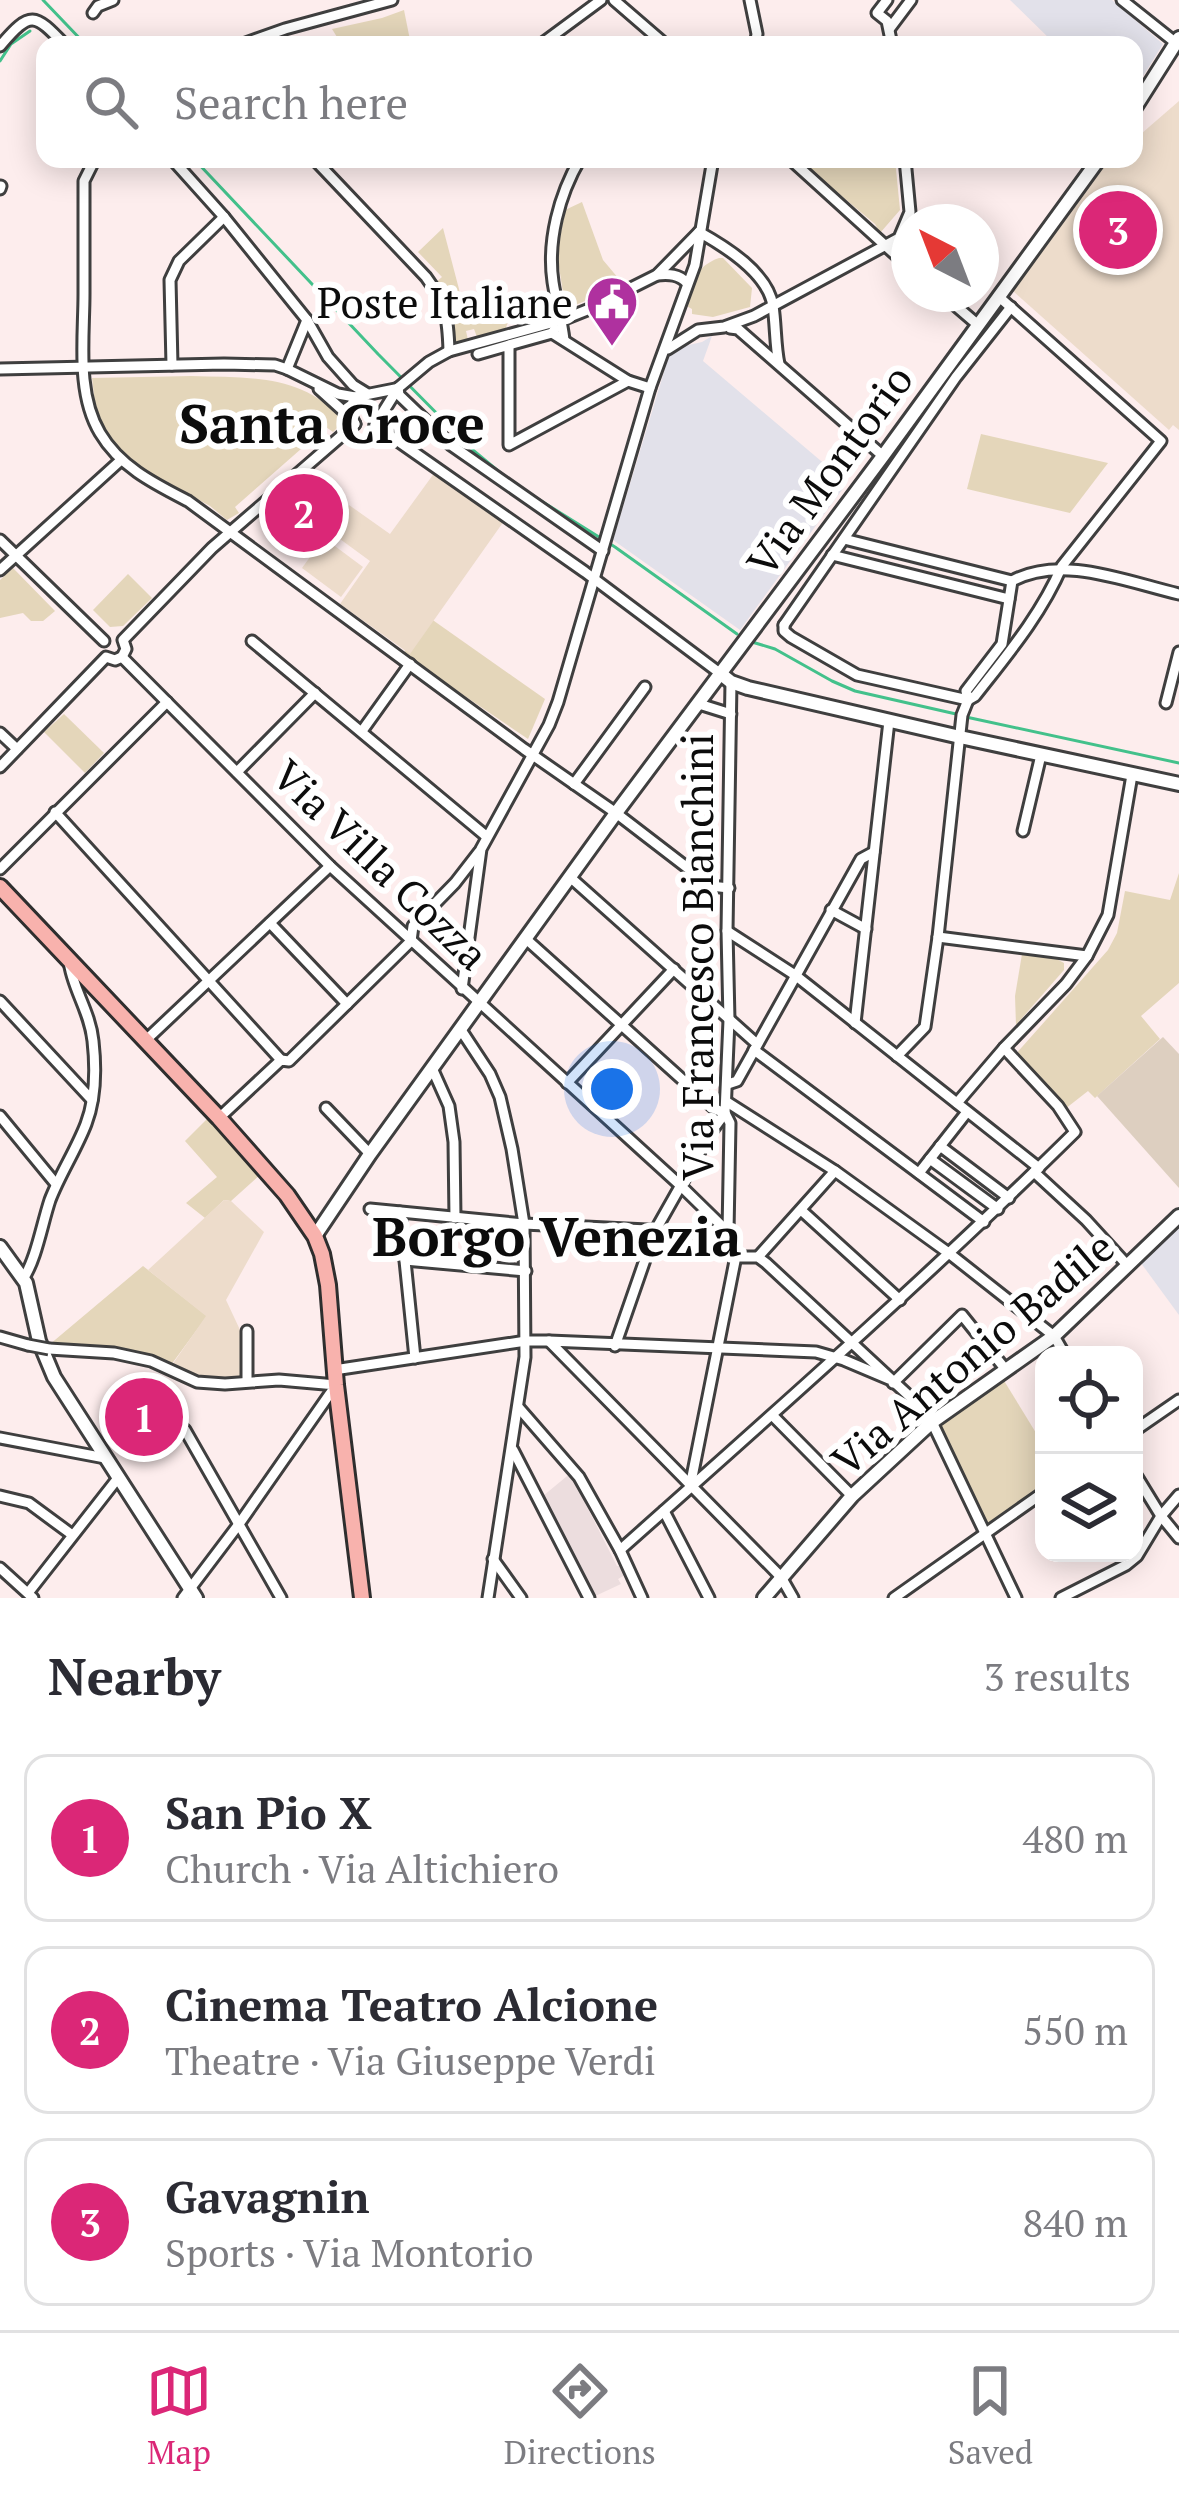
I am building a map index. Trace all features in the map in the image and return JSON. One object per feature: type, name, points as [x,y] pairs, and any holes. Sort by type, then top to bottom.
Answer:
[{"type":"main road","points":[[0,887],[219,1118],[287,1195],[315,1236],[328,1285],[362,1598]]},
{"type":"street","points":[[93,13],[113,0]]},
{"type":"street","points":[[265,36],[392,0]]},
{"type":"street","points":[[552,36],[601,0]]},
{"type":"street","points":[[614,0],[656,36]]},
{"type":"street","points":[[750,0],[757,36]]},
{"type":"street","points":[[887,0],[877,13],[887,20],[891,36]]},
{"type":"street","points":[[890,28],[911,0]]},
{"type":"street","points":[[1122,0],[1178,41],[1143,95]]},
{"type":"street","points":[[0,46],[26,21],[42,21],[56,36]]},
{"type":"street","points":[[90,168],[84,181],[84,367],[92,417],[121,460],[188,501],[712,886],[729,888]]},
{"type":"street","points":[[180,168],[308,320],[328,357],[352,385],[380,401],[383,410]]},
{"type":"street","points":[[323,168],[442,299],[449,351]]},
{"type":"street","points":[[564,340],[551,265],[556,221],[576,168]]},
{"type":"street","points":[[462,989],[481,849],[558,702],[650,388],[697,256],[711,168]]},
{"type":"street","points":[[800,168],[891,252]]},
{"type":"street","points":[[724,327],[754,316],[899,238],[910,212],[906,168]]},
{"type":"street","name":"Via Montorio","points":[[999,295],[1092,168]]},
{"type":"street","points":[[172,365],[170,280],[178,261],[224,217]]},
{"type":"street","points":[[699,232],[721,245],[768,288],[779,364]]},
{"type":"street","points":[[310,382],[352,421],[365,428],[376,425],[399,387],[449,351],[562,320],[657,275],[699,232]]},
{"type":"street","points":[[697,256],[721,245]]},
{"type":"street","points":[[657,275],[670,274],[687,284]]},
{"type":"street","points":[[758,623],[773,628],[784,625],[790,637],[857,675],[968,700],[1020,638],[1062,566],[1161,441],[999,297]]},
{"type":"street","name":"Via Montorio","points":[[784,625],[956,377],[1011,307]]},
{"type":"street","points":[[680,308],[685,324],[698,329],[738,329],[883,456]]},
{"type":"street","points":[[963,312],[977,324]]},
{"type":"street","name":"Via Montorio","points":[[315,1236],[616,813],[699,704],[726,678],[758,623],[986,312]]},
{"type":"street","points":[[287,369],[308,320]]},
{"type":"street","points":[[478,354],[552,333],[562,320]]},
{"type":"street","points":[[664,352],[698,329]]},
{"type":"street","points":[[552,333],[628,381],[650,388]]},
{"type":"street","points":[[509,344],[509,445],[628,381]]},
{"type":"street","points":[[0,369],[241,364],[287,369],[338,394],[365,395],[399,387]]},
{"type":"street","points":[[399,387],[403,399],[451,445],[603,549]]},
{"type":"street","points":[[352,421],[349,406],[365,395]]},
{"type":"street","points":[[123,640],[230,532],[352,421]]},
{"type":"street","points":[[376,425],[726,678],[889,721],[1179,784]]},
{"type":"street","points":[[0,570],[121,460]]},
{"type":"street","points":[[508,518],[522,497]]},
{"type":"street","points":[[844,538],[1012,581],[1062,566],[1179,594]]},
{"type":"street","points":[[0,540],[104,641]]},
{"type":"street","points":[[832,555],[1010,599]]},
{"type":"street","points":[[897,1056],[925,1028],[966,691],[1002,644],[1012,581]]},
{"type":"street","points":[[115,636],[123,640],[122,657],[106,657],[104,641],[115,636]]},
{"type":"street","points":[[251,641],[486,836]]},
{"type":"street","points":[[1166,703],[1179,652]]},
{"type":"street","points":[[0,767],[106,657]]},
{"type":"street","name":"Via Villa Cozza","points":[[122,657],[330,866],[728,1232]]},
{"type":"street","points":[[362,731],[410,664]]},
{"type":"street","name":"Via Francesco Bianchini","points":[[726,678],[731,714],[728,1232]]},
{"type":"street","points":[[574,784],[645,687]]},
{"type":"street","name":"Via Villa Cozza","points":[[237,772],[315,693]]},
{"type":"street","points":[[0,869],[167,702]]},
{"type":"street","points":[[699,704],[731,714]]},
{"type":"street","points":[[855,1024],[889,721]]},
{"type":"street","points":[[0,733],[17,749]]},
{"type":"street","points":[[1023,831],[1041,755]]},
{"type":"street","points":[[957,1103],[1087,956],[1108,915],[1132,775]]},
{"type":"street","points":[[55,812],[281,1060],[289,1061],[410,941],[413,926],[455,884],[481,849]]},
{"type":"street","points":[[728,1084],[737,1081],[860,859],[874,852]]},
{"type":"street","points":[[145,1041],[330,866]]},
{"type":"street","points":[[455,884],[477,878]]},
{"type":"street","points":[[571,878],[755,1047],[984,1222]]},
{"type":"street","points":[[832,910],[866,929]]},
{"type":"street","points":[[270,923],[346,1004]]},
{"type":"street","points":[[728,931],[795,975],[968,1112],[1036,1170],[1128,1266]]},
{"type":"street","points":[[938,937],[1087,956]]},
{"type":"street","points":[[526,939],[715,1108],[726,1108],[835,1171],[950,1254],[1054,1336],[1060,1346]]},
{"type":"street","points":[[21,1275],[33,1264],[56,1184],[88,1119],[92,1100],[93,1035],[69,961]]},
{"type":"street","points":[[567,1083],[674,969]]},
{"type":"street","points":[[0,1001],[92,1100]]},
{"type":"street","points":[[461,1030],[500,1097],[524,1224],[526,1341],[488,1598]]},
{"type":"street","points":[[620,1550],[854,1343],[1075,1132],[1058,1106],[1004,1048]]},
{"type":"street","points":[[219,1118],[281,1060]]},
{"type":"street","points":[[433,1068],[449,1106],[455,1218]]},
{"type":"street","points":[[326,1108],[370,1154]]},
{"type":"street","points":[[615,1346],[655,1231],[726,1108]]},
{"type":"street","points":[[919,1173],[968,1112]]},
{"type":"street","points":[[0,1116],[56,1184]]},
{"type":"street","points":[[940,1146],[1009,1198]]},
{"type":"street","points":[[929,1159],[998,1209]]},
{"type":"street","points":[[758,1257],[835,1171]]},
{"type":"street","points":[[370,1209],[524,1224],[710,1233]]},
{"type":"street","points":[[801,1210],[900,1300]]},
{"type":"street","points":[[400,1212],[416,1358]]},
{"type":"street","name":"Via Antonio Badile","points":[[764,1598],[852,1496],[933,1420],[1054,1336],[1179,1216]]},
{"type":"street","points":[[690,1487],[734,1274],[728,1232]]},
{"type":"street","points":[[0,1247],[21,1275],[44,1360],[190,1595],[335,1378]]},
{"type":"street","points":[[735,1257],[758,1257],[933,1420],[1016,1598]]},
{"type":"street","points":[[405,1260],[526,1271]]},
{"type":"street","points":[[891,1381],[962,1315],[1006,1370]]},
{"type":"street","points":[[247,1331],[247,1381]]},
{"type":"street","points":[[0,1337],[49,1349],[151,1360],[196,1382],[225,1384],[335,1378],[416,1358],[526,1341],[816,1352],[891,1381]]},
{"type":"street","points":[[549,1341],[781,1577],[793,1598]]},
{"type":"street","points":[[1143,1425],[1179,1400]]},
{"type":"street","points":[[170,1402],[178,1424],[281,1598]]},
{"type":"street","points":[[519,1408],[579,1477],[642,1598]]},
{"type":"street","points":[[773,1416],[852,1496]]},
{"type":"street","points":[[0,1438],[105,1458]]},
{"type":"street","points":[[513,1450],[589,1598]]},
{"type":"street","points":[[0,1568],[30,1596],[71,1534],[118,1478]]},
{"type":"street","points":[[1143,1487],[1179,1538]]},
{"type":"street","points":[[1061,1598],[1137,1556],[1179,1495]]},
{"type":"street","points":[[0,1496],[29,1503],[71,1534]]},
{"type":"street","points":[[895,1598],[1035,1498]]},
{"type":"street","points":[[664,1511],[709,1598]]},
{"type":"street","points":[[493,1559],[521,1598]]},
{"type":"shaded area","points":[[1010,0],[1112,0],[1163,44],[1143,76],[1143,36],[1047,36]]},
{"type":"shaded area","points":[[404,10],[409,36],[336,36],[332,29]]},
{"type":"shaded area","points":[[1179,101],[1179,430],[1173,425],[1169,430],[1013,291],[1101,169],[1143,168],[1143,132]]},
{"type":"shaded area","points":[[808,168],[896,168],[899,204],[891,204],[891,220],[880,233],[838,193],[833,195],[820,185],[819,177]]},
{"type":"shaded area","points":[[582,202],[603,260],[624,285],[573,306],[564,299],[557,254],[565,210]]},
{"type":"shaded area","points":[[443,228],[465,312],[500,306],[510,317],[505,330],[477,337],[474,329],[466,331],[468,340],[454,345],[449,312],[435,283],[442,277],[418,252]]},
{"type":"shaded area","points":[[719,258],[752,288],[750,307],[713,317],[692,314],[683,304],[692,282]]},
{"type":"shaded area","points":[[712,336],[703,361],[847,483],[740,630],[613,540],[671,349]]},
{"type":"shaded area","points":[[92,378],[254,378],[293,386],[328,405],[344,421],[333,432],[326,427],[235,507],[239,513],[227,520],[129,462],[96,412]]},
{"type":"shaded area","points":[[981,434],[1108,463],[1070,513],[967,489]]},
{"type":"shaded area","points":[[435,472],[504,521],[410,654],[340,604],[370,561],[329,531],[349,505],[390,534]]},
{"type":"shaded area","points":[[324,538],[363,567],[341,597],[302,568]]},
{"type":"shaded area","points":[[13,568],[55,611],[43,621],[31,621],[23,613],[0,618],[0,580]]},
{"type":"shaded area","points":[[128,574],[152,598],[123,626],[110,627],[93,610]]},
{"type":"shaded area","points":[[427,616],[545,699],[528,739],[403,654]]},
{"type":"shaded area","points":[[64,714],[104,753],[85,773],[44,732]]},
{"type":"shaded area","points":[[1179,873],[1179,983],[1141,1016],[1160,1039],[1095,1098],[1088,1091],[1065,1109],[1015,1055],[1108,950],[1117,933],[1125,891],[1170,900]]},
{"type":"shaded area","points":[[1022,954],[1053,957],[1064,963],[1064,970],[1016,1025],[1015,996]]},
{"type":"shaded area","points":[[1163,1037],[1179,1054],[1179,1188],[1097,1096]]},
{"type":"shaded area","points":[[209,1117],[261,1174],[205,1218],[186,1203],[217,1177],[185,1141]]},
{"type":"shaded area","points":[[224,1200],[264,1232],[226,1300],[241,1332],[245,1378],[215,1381],[172,1365],[206,1316],[148,1270]]},
{"type":"shaded area","points":[[1179,1220],[1179,1315],[1138,1259]]},
{"type":"shaded area","points":[[143,1266],[207,1316],[171,1365],[151,1357],[49,1345]]},
{"type":"shaded area","points":[[1003,1379],[1035,1431],[1035,1494],[987,1530],[937,1424]]},
{"type":"shaded area","points":[[572,1472],[589,1499],[584,1501],[617,1566],[623,1566],[627,1574],[618,1579],[621,1584],[591,1598],[543,1496]]},
{"type":"waterway","points":[[43,0],[77,36]]},
{"type":"waterway","points":[[0,61],[11,44],[30,31]]},
{"type":"waterway","points":[[202,168],[474,451],[514,484],[615,547],[737,634]]},
{"type":"waterway","points":[[752,642],[855,691],[956,714]]},
{"type":"waterway","points":[[966,717],[1179,763]]},
{"type":"place","name":"Gavagnin","points":[[1118,230]]},
{"type":"place","name":"Poste Italiane","points":[[612,348]]},
{"type":"place","name":"Cinema Teatro Alcione","points":[[304,513]]},
{"type":"place","name":"San Pio X","points":[[144,1417]]},
{"type":"district","name":"Santa Croce","points":[[332,422]]},
{"type":"district","name":"Borgo Venezia","points":[[557,1235]]}]
